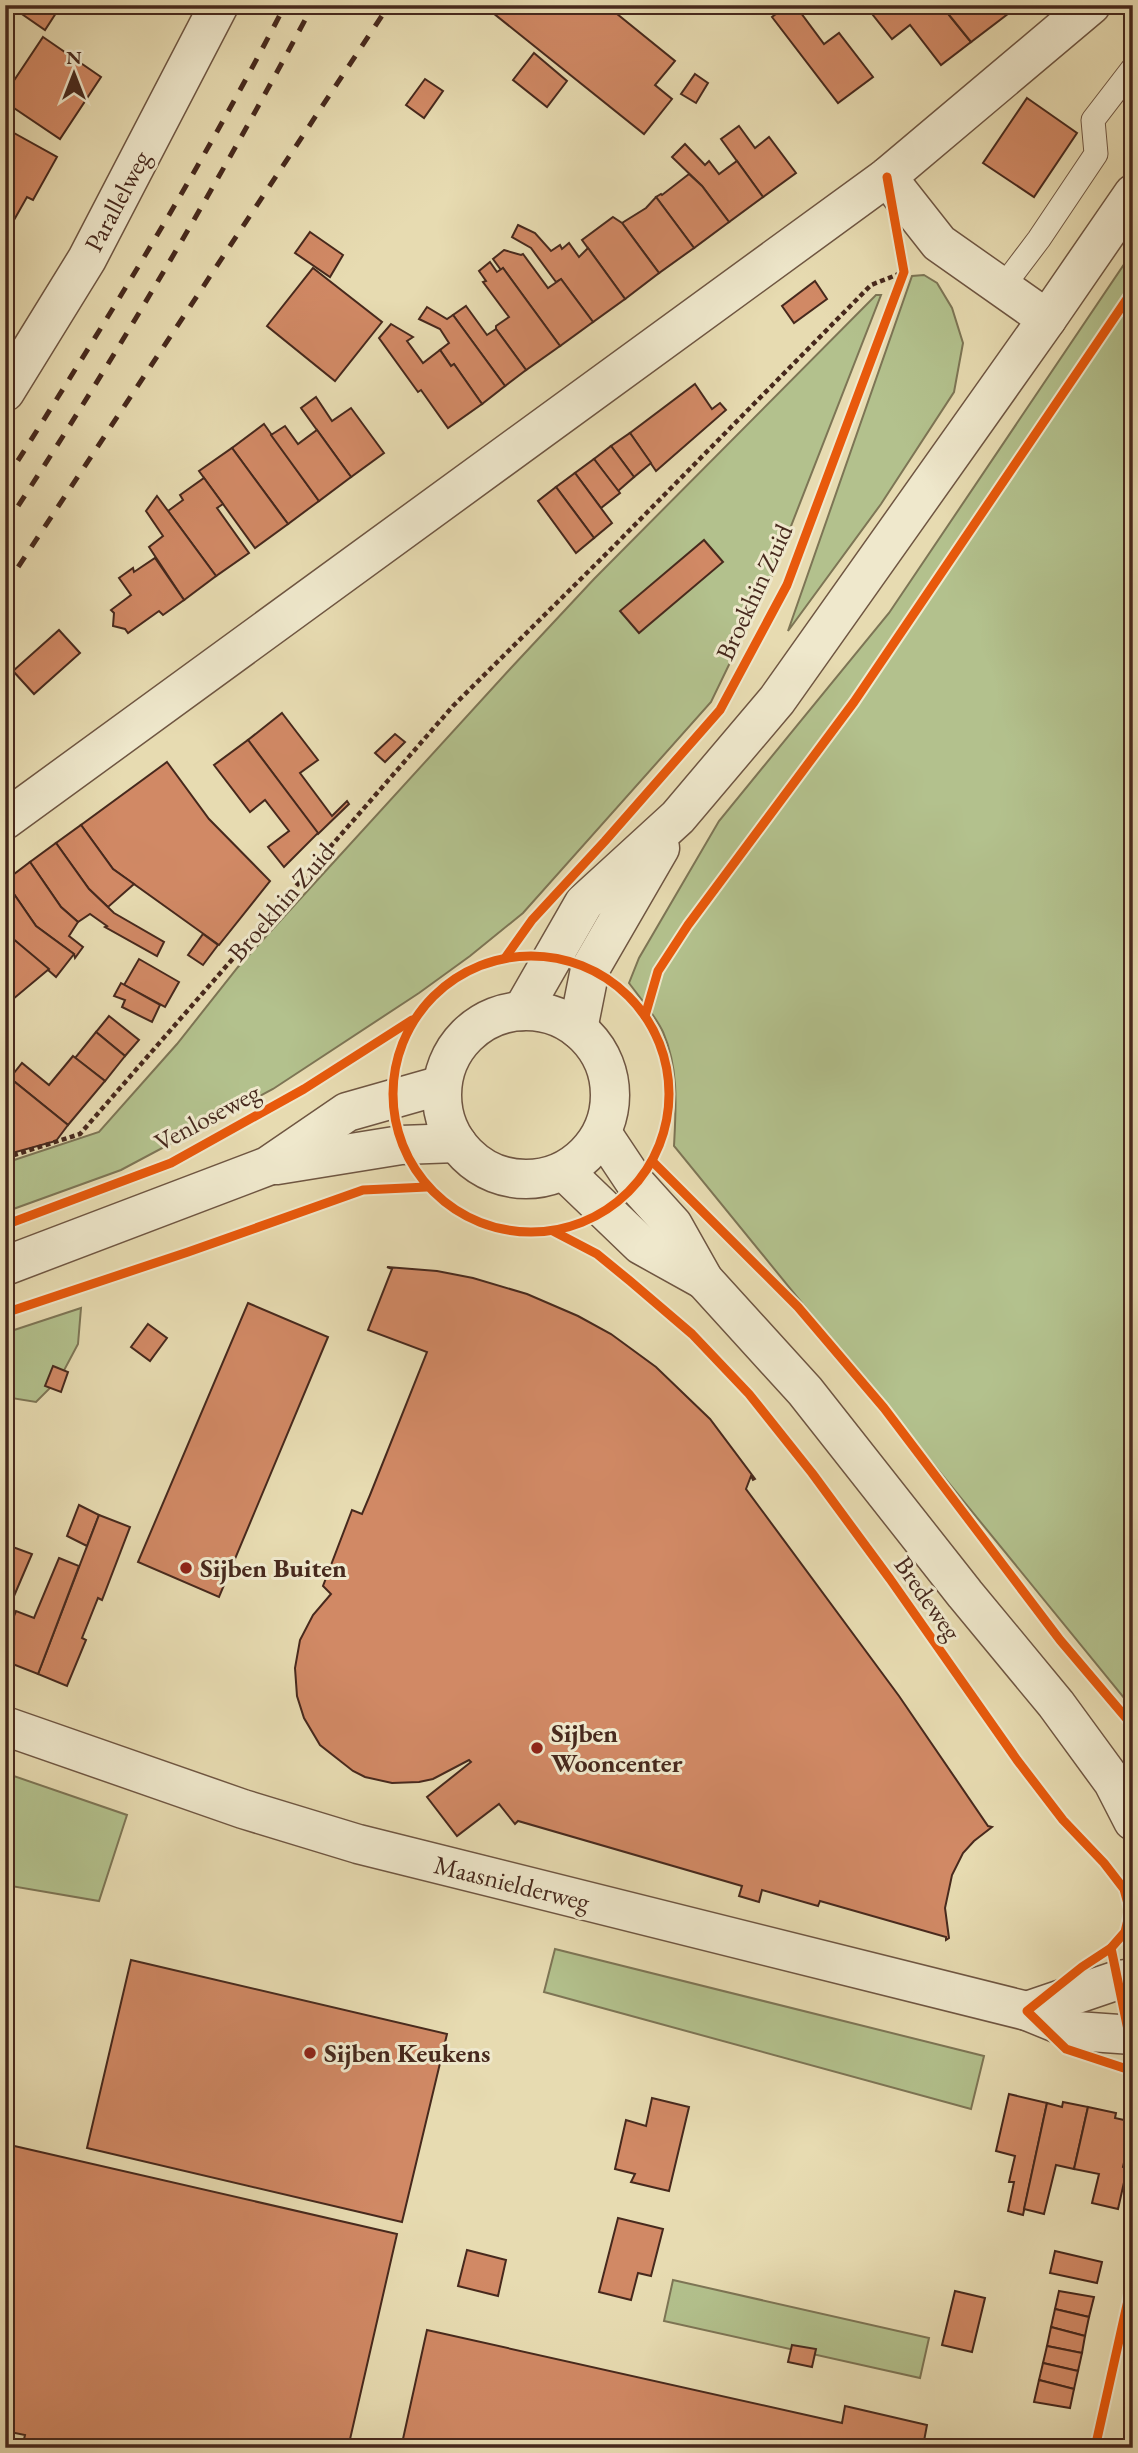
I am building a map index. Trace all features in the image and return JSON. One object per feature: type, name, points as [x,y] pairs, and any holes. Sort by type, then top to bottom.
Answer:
[{"type":"street","name":"Parallelweg","points":[[5,392],[87,259],[219,5]]},
{"type":"street","points":[[5,820],[887,177],[1091,5]]},
{"type":"street","points":[[887,177],[939,243],[1046,319]]},
{"type":"street","points":[[522,1012],[584,903],[678,817],[777,700],[1133,194]]},
{"type":"street","points":[[578,1029],[590,969],[678,817]]},
{"type":"street","points":[[522,1012],[552,1016],[578,1029],[599,1053],[609,1078],[609,1112],[602,1133],[593,1147],[564,1171],[531,1179],[500,1175],[476,1163],[457,1143],[444,1115],[442,1085],[452,1055],[474,1029],[490,1019],[522,1012]]},
{"type":"street","points":[[268,1166],[347,1112],[442,1085]]},
{"type":"street","name":"Bredeweg","points":[[602,1133],[636,1184],[673,1225],[704,1280],[805,1391],[965,1594],[1056,1704],[1113,1782],[1133,1821]]},
{"type":"street","points":[[5,1266],[268,1166],[401,1145],[457,1143]]},
{"type":"street","name":"Bredeweg","points":[[564,1171],[641,1245],[704,1280]]},
{"type":"street","name":"Maasnielderweg","points":[[5,1726],[243,1809],[358,1844],[1027,2011],[1076,2031],[1133,2035]]},
{"type":"street","points":[[1027,2011],[1118,1980],[1133,1978]]},
{"type":"lane","points":[[1002,288],[1039,239],[1096,154],[1093,120],[1133,68]]},
{"type":"path","points":[[899,285],[904,272],[901,258]]},
{"type":"green space","points":[[1133,251],[1133,1709],[674,1146],[675,1088],[672,1060],[656,1019],[629,983],[639,958],[719,821],[889,613]]},
{"type":"green space","points":[[924,275],[937,283],[952,308],[963,343],[954,392],[881,504],[788,631],[912,276]]},
{"type":"green space","points":[[876,295],[881,295],[770,580],[711,702],[523,913],[419,993],[273,1089],[121,1170],[5,1212],[5,1163],[99,1132],[177,1044],[238,967],[510,669],[594,579]]},
{"type":"green space","points":[[81,1308],[78,1344],[60,1378],[36,1402],[5,1397],[5,1333]]},
{"type":"green space","points":[[5,1773],[127,1815],[99,1901],[5,1885]]},
{"type":"green space","points":[[555,1949],[984,2056],[971,2109],[544,1992]]},
{"type":"green space","points":[[673,2280],[929,2338],[920,2378],[664,2321]]},
{"type":"building","points":[[19,5],[52,5],[58,10],[45,30],[16,10]]},
{"type":"building","points":[[483,5],[606,5],[675,61],[655,85],[672,99],[644,134]]},
{"type":"building","points":[[788,5],[795,5],[824,44],[839,33],[873,77],[838,103],[772,17]]},
{"type":"building","points":[[865,5],[941,5],[971,42],[941,65],[910,25],[892,39]]},
{"type":"building","points":[[941,5],[1015,5],[1017,7],[971,42]]},
{"type":"building","points":[[43,37],[101,77],[60,139],[5,102],[5,94]]},
{"type":"building","points":[[534,53],[567,81],[547,107],[513,80]]},
{"type":"building","points":[[695,74],[708,83],[696,103],[681,94]]},
{"type":"building","points":[[425,79],[443,91],[424,118],[406,105]]},
{"type":"building","points":[[1027,98],[1077,133],[1034,197],[983,163]]},
{"type":"building","points":[[739,126],[755,148],[769,137],[796,173],[763,197],[721,139]]},
{"type":"building","points":[[5,128],[57,157],[33,200],[27,197],[5,236]]},
{"type":"building","points":[[685,144],[705,165],[709,161],[719,174],[737,161],[763,197],[729,222],[702,186],[672,157]]},
{"type":"building","points":[[689,174],[702,186],[729,222],[694,248],[656,197]]},
{"type":"building","points":[[656,197],[694,248],[659,273],[622,223],[646,208]]},
{"type":"building","points":[[613,217],[622,223],[659,273],[625,299],[582,240]]},
{"type":"building","points":[[518,225],[535,233],[551,251],[560,245],[562,249],[569,243],[579,257],[588,248],[625,299],[593,322],[561,279],[556,282],[531,248],[512,237]]},
{"type":"building","points":[[310,232],[343,255],[330,277],[295,253]]},
{"type":"building","points":[[504,250],[523,254],[548,288],[561,279],[593,322],[560,346],[503,268],[501,270],[493,259]]},
{"type":"building","points":[[490,262],[497,272],[503,268],[560,346],[526,370],[496,329],[496,326],[509,317],[483,282],[486,281],[479,271]]},
{"type":"building","points":[[313,268],[382,322],[335,381],[267,326]]},
{"type":"building","points":[[815,281],[827,299],[794,323],[782,306]]},
{"type":"building","points":[[466,306],[487,335],[496,329],[526,370],[505,386],[453,315]]},
{"type":"building","points":[[427,307],[447,319],[453,315],[505,386],[482,404],[454,364],[451,366],[440,350],[449,343],[440,329],[419,319]]},
{"type":"building","points":[[391,324],[413,337],[407,341],[423,363],[440,350],[451,366],[454,364],[482,404],[448,428],[379,338]]},
{"type":"building","points":[[695,384],[712,409],[720,403],[726,410],[656,471],[630,433]]},
{"type":"building","points":[[316,397],[332,421],[351,408],[384,453],[351,477],[301,408]]},
{"type":"building","points":[[264,424],[319,501],[288,524],[232,448]]},
{"type":"building","points":[[285,426],[298,444],[317,430],[351,477],[319,501],[271,435]]},
{"type":"building","points":[[630,433],[651,463],[634,477],[611,446]]},
{"type":"building","points":[[611,446],[634,477],[618,491],[594,459]]},
{"type":"building","points":[[232,448],[288,524],[255,548],[199,471]]},
{"type":"building","points":[[594,459],[620,493],[601,508],[575,473]]},
{"type":"building","points":[[575,473],[612,523],[594,538],[556,487]]},
{"type":"building","points":[[204,478],[223,504],[217,508],[249,553],[216,576],[168,511],[183,500],[180,495]]},
{"type":"building","points":[[556,487],[594,538],[576,553],[538,501]]},
{"type":"building","points":[[157,496],[216,576],[184,600],[149,547],[163,536],[146,511]]},
{"type":"building","points":[[704,540],[723,562],[639,633],[620,611]]},
{"type":"building","points":[[155,558],[184,600],[163,615],[159,611],[128,633],[125,629],[113,626],[114,613],[111,610],[131,595],[119,578]]},
{"type":"building","points":[[59,630],[80,653],[34,694],[13,671]]},
{"type":"building","points":[[282,713],[318,760],[300,773],[332,816],[347,801],[349,804],[318,834],[248,740]]},
{"type":"building","points":[[395,734],[405,742],[385,762],[375,753]]},
{"type":"building","points":[[248,740],[318,833],[284,867],[268,847],[289,831],[265,800],[250,812],[214,765]]},
{"type":"building","points":[[167,762],[209,819],[270,881],[219,945],[113,869],[81,825]]},
{"type":"building","points":[[81,825],[113,869],[134,884],[108,907],[89,889],[56,843]]},
{"type":"building","points":[[56,843],[89,889],[114,913],[164,942],[157,956],[105,927],[107,926],[90,914],[78,922],[61,907],[30,862]]},
{"type":"building","points":[[30,862],[61,907],[78,922],[69,936],[83,947],[75,958],[74,954],[36,926],[5,881]]},
{"type":"building","points":[[5,881],[36,926],[74,954],[56,977],[5,932]]},
{"type":"building","points":[[5,932],[49,969],[6,1005],[5,1004]]},
{"type":"building","points":[[203,934],[218,945],[203,965],[188,955]]},
{"type":"building","points":[[139,959],[179,982],[165,1007],[124,985]]},
{"type":"building","points":[[121,983],[160,1005],[152,1022],[122,1007],[125,1000],[114,996]]},
{"type":"building","points":[[109,1016],[139,1040],[125,1056],[96,1032]]},
{"type":"building","points":[[96,1032],[125,1056],[105,1081],[75,1058]]},
{"type":"building","points":[[73,1056],[105,1081],[68,1125],[10,1078],[22,1063],[49,1085]]},
{"type":"building","points":[[5,1074],[68,1125],[56,1141],[5,1155]]},
{"type":"building","points":[[387,1267],[437,1271],[473,1278],[527,1294],[578,1316],[611,1334],[656,1367],[710,1419],[755,1479],[751,1476],[746,1489],[899,1696],[988,1826],[992,1827],[963,1853],[952,1875],[945,1908],[949,1938],[946,1940],[946,1937],[820,1901],[818,1906],[762,1890],[759,1902],[739,1896],[742,1886],[518,1821],[515,1824],[499,1804],[457,1836],[427,1797],[471,1762],[469,1760],[433,1779],[392,1783],[365,1777],[353,1771],[320,1745],[304,1718],[297,1696],[295,1668],[300,1640],[313,1615],[331,1594],[323,1586],[352,1510],[362,1514],[427,1352],[368,1330],[392,1269]]},
{"type":"building","points":[[248,1303],[328,1337],[219,1597],[138,1562]]},
{"type":"building","points":[[148,1324],[167,1338],[150,1361],[131,1347]]},
{"type":"building","points":[[53,1366],[68,1372],[61,1392],[45,1386]]},
{"type":"building","points":[[79,1505],[99,1515],[87,1546],[67,1536]]},
{"type":"building","points":[[99,1515],[130,1527],[102,1600],[98,1598],[82,1638],[86,1640],[67,1686],[38,1674]]},
{"type":"building","points":[[10,1546],[32,1554],[5,1617],[5,1561]]},
{"type":"building","points":[[59,1558],[79,1566],[38,1674],[5,1661],[5,1638],[16,1611],[34,1618]]},
{"type":"building","points":[[5,1934],[11,1935],[5,1963]]},
{"type":"building","points":[[131,1960],[447,2034],[402,2222],[87,2148]]},
{"type":"building","points":[[1009,2094],[1047,2103],[1023,2215],[1008,2211],[1014,2182],[1009,2182],[1015,2156],[996,2151]]},
{"type":"building","points":[[652,2098],[689,2107],[669,2191],[631,2182],[635,2174],[615,2169],[626,2120],[646,2126]]},
{"type":"building","points":[[1063,2102],[1088,2107],[1074,2169],[1056,2165],[1044,2214],[1024,2209],[1047,2103],[1062,2107]]},
{"type":"building","points":[[1088,2107],[1116,2113],[1115,2118],[1133,2122],[1123,2167],[1127,2169],[1118,2209],[1092,2203],[1099,2174],[1074,2169]]},
{"type":"building","points":[[10,2145],[397,2234],[348,2448],[22,2448],[25,2435],[5,2431],[5,2174],[12,2146]]},
{"type":"building","points":[[618,2218],[663,2229],[651,2276],[638,2273],[631,2300],[599,2292]]},
{"type":"building","points":[[467,2250],[506,2260],[498,2296],[458,2286]]},
{"type":"building","points":[[1055,2251],[1102,2262],[1097,2283],[1050,2273]]},
{"type":"building","points":[[955,2291],[985,2298],[972,2352],[942,2345]]},
{"type":"building","points":[[1059,2291],[1094,2297],[1089,2317],[1055,2309]]},
{"type":"building","points":[[1055,2309],[1089,2317],[1085,2336],[1051,2327]]},
{"type":"building","points":[[1051,2327],[1085,2336],[1082,2353],[1047,2346]]},
{"type":"building","points":[[427,2330],[842,2423],[845,2406],[927,2425],[924,2441],[953,2447],[401,2448]]},
{"type":"building","points":[[792,2345],[816,2349],[812,2367],[788,2362]]},
{"type":"building","points":[[1047,2346],[1082,2353],[1078,2371],[1043,2363]]},
{"type":"building","points":[[1043,2363],[1078,2371],[1074,2389],[1039,2380]]},
{"type":"building","points":[[1039,2380],[1074,2389],[1070,2408],[1034,2402]]},
{"type":"railway","points":[[5,481],[151,246],[220,127],[285,5]]},
{"type":"railway","points":[[5,526],[165,269],[313,5]]},
{"type":"railway","points":[[5,587],[389,5]]},
{"type":"cycle path","name":"Broekhin Zuid","points":[[505,958],[532,920],[720,710],[787,585],[904,272],[887,177]]},
{"type":"cycle path","points":[[645,1016],[658,971],[688,925],[854,702],[1133,290]]},
{"type":"cycle path","points":[[531,956],[584,966],[608,979],[629,996],[646,1017],[659,1041],[669,1094],[659,1147],[646,1171],[629,1192],[608,1209],[584,1222],[531,1232],[478,1222],[454,1209],[433,1192],[416,1171],[403,1147],[393,1094],[403,1041],[416,1017],[433,996],[454,979],[478,966],[531,956]]},
{"type":"cycle path","name":"Venloseweg","points":[[5,1225],[171,1163],[304,1089],[412,1020]]},
{"type":"cycle path","points":[[652,1161],[798,1307],[884,1408],[1060,1640],[1133,1726]]},
{"type":"cycle path","points":[[5,1313],[363,1190],[427,1187]]},
{"type":"cycle path","points":[[553,1231],[597,1254],[630,1281],[692,1334],[749,1394],[812,1473],[890,1579],[1017,1760],[1063,1820],[1104,1863],[1124,1889],[1130,1911],[1125,1932],[1111,1948],[1082,1967],[1027,2011],[1066,2049],[1133,2071]]},
{"type":"cycle path","points":[[1111,1948],[1133,2054]]},
{"type":"cycle path","points":[[1095,2448],[1133,2278]]},
{"type":"place","name":"Sijben Buiten","points":[[186,1568]]},
{"type":"place","name":"Sijben Wooncenter","points":[[537,1748]]},
{"type":"place","name":"Sijben Keukens","points":[[310,2053]]}]
